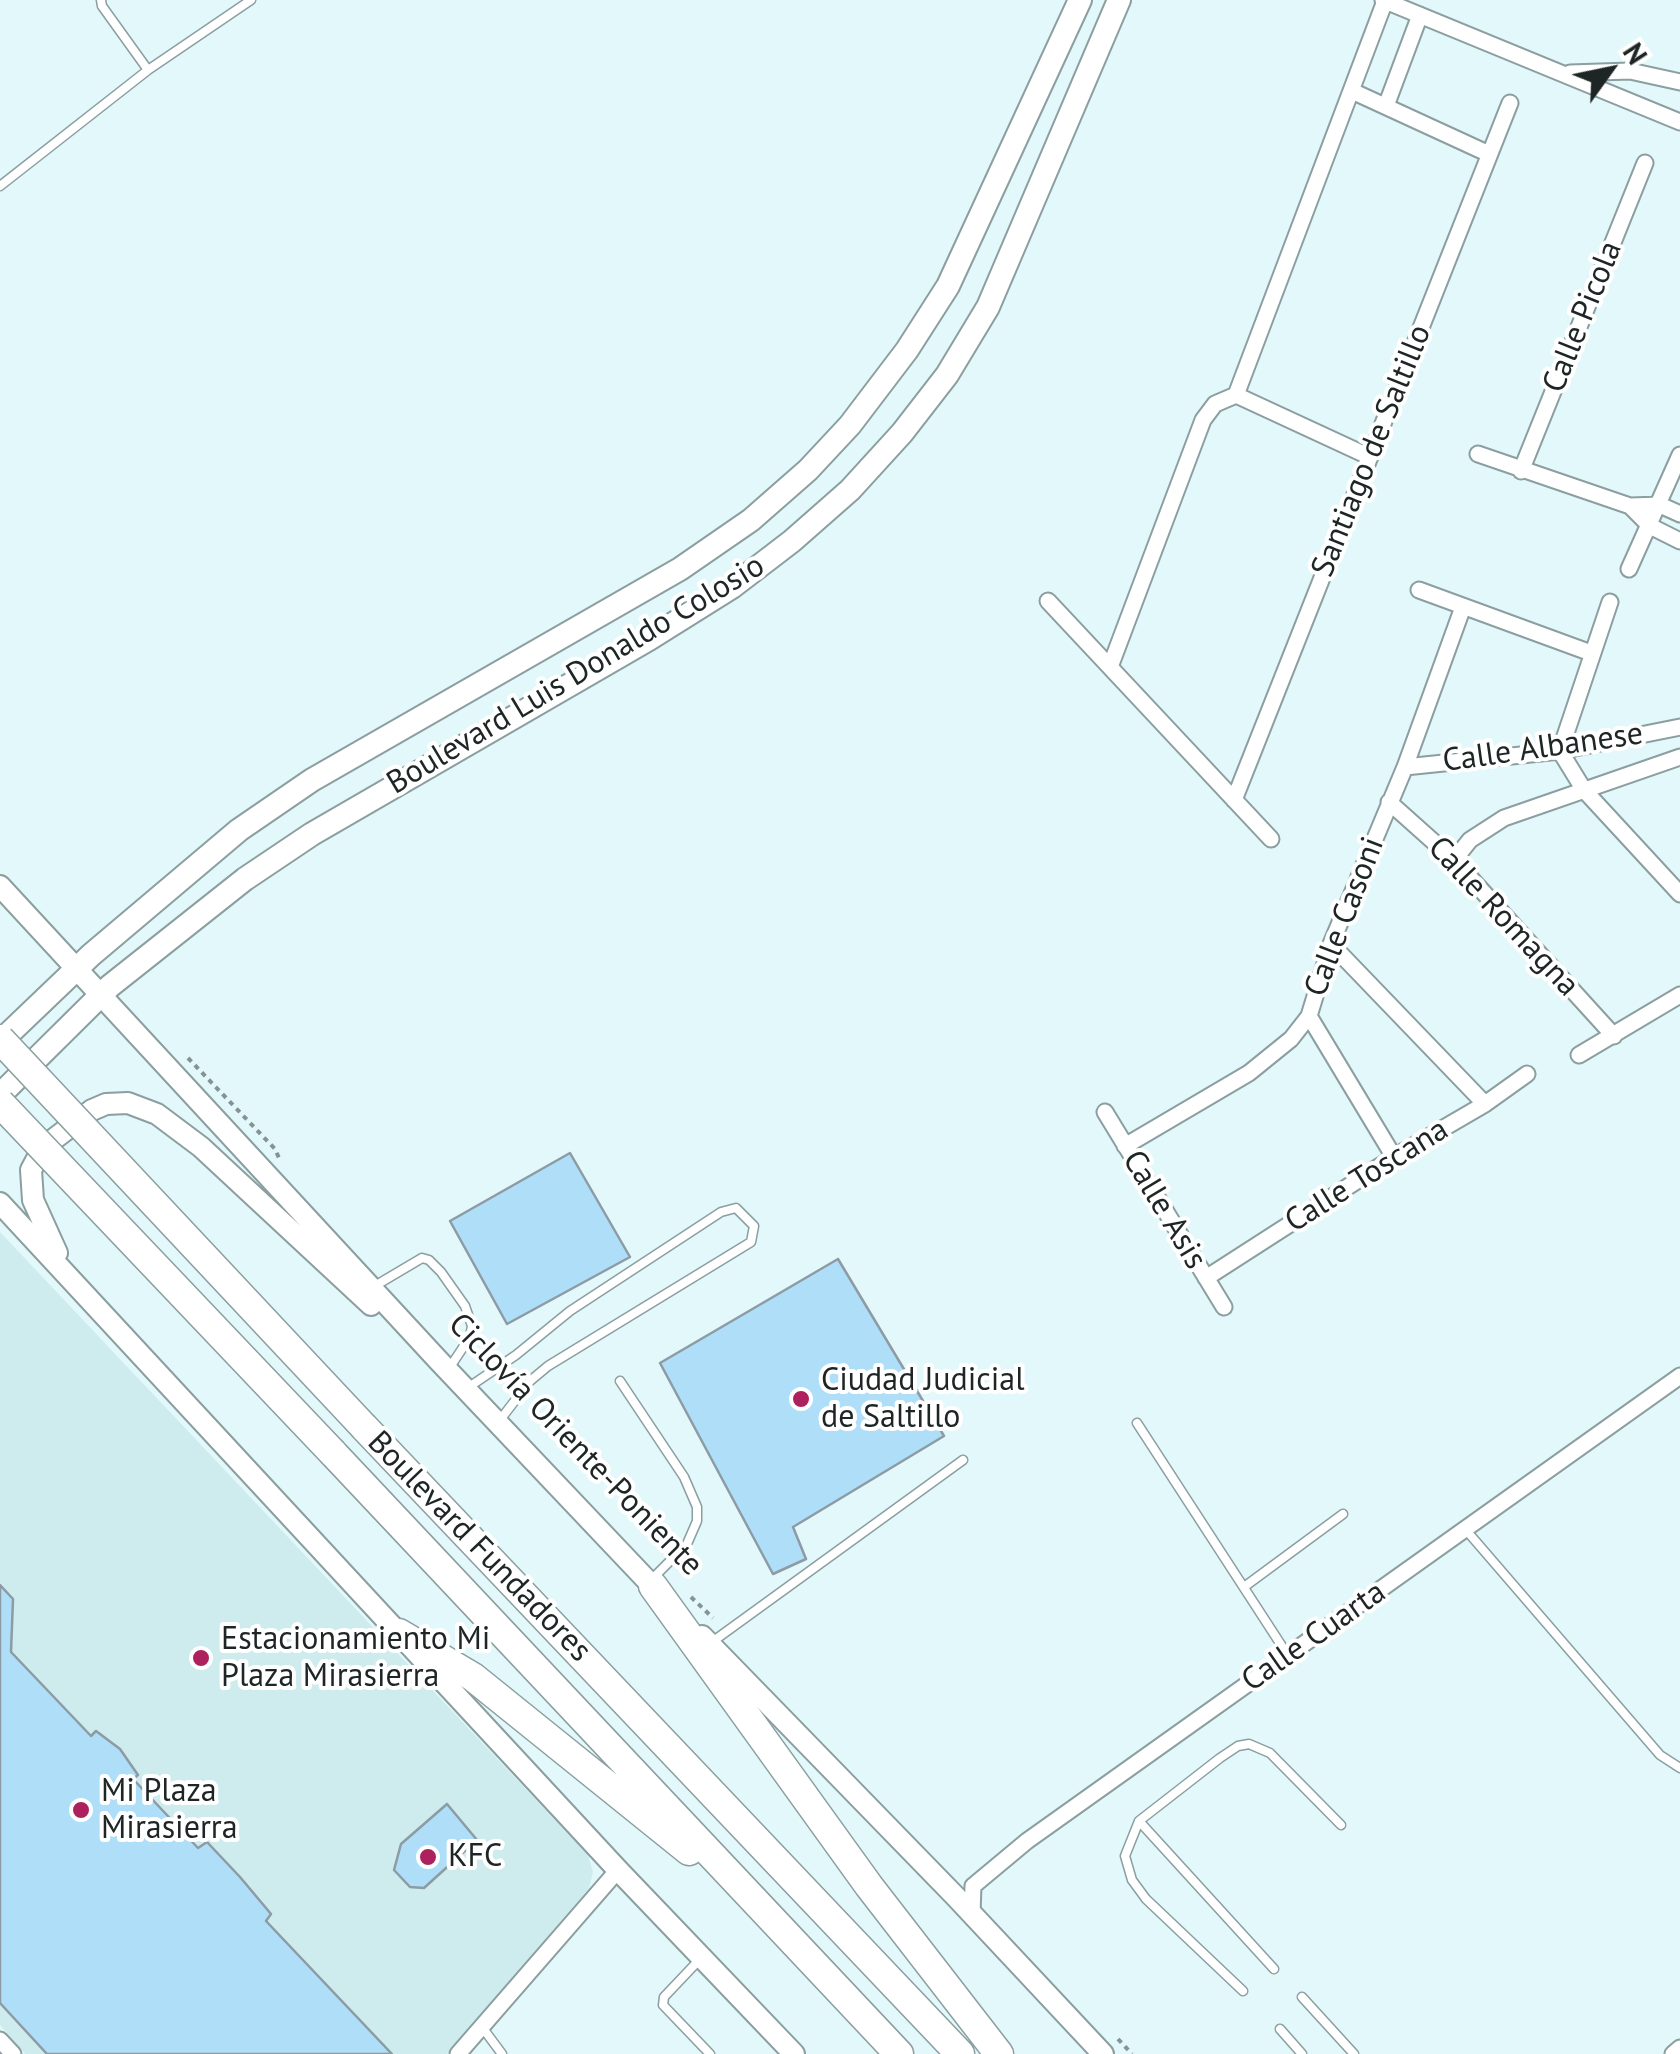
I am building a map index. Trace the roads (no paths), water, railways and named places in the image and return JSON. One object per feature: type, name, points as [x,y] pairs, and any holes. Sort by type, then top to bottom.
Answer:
[{"type":"highway","name":"Boulevard Fundadores","points":[[0,1040],[960,2054]]},
{"type":"highway","name":"Boulevard Fundadores","points":[[0,1099],[899,2054]]},
{"type":"highway","points":[[655,1578],[868,1886],[999,2054]]},
{"type":"highway","points":[[399,1633],[474,1677],[763,1910]]},
{"type":"main road","name":"Boulevard Luis Donaldo Colosio","points":[[0,1040],[181,876],[283,799],[680,569],[751,520],[808,470],[850,426],[907,350],[948,286],[1080,0]]},
{"type":"main road","name":"Boulevard Luis Donaldo Colosio","points":[[0,1099],[101,994],[205,909],[312,834],[717,596],[792,541],[850,490],[947,376],[988,307],[1120,0]]},
{"type":"main road","points":[[0,886],[443,1365],[717,1638],[972,1913],[1111,2047]]},
{"type":"main road","points":[[70,1278],[33,1200],[31,1170],[39,1155],[72,1124],[106,1104],[128,1103],[158,1114],[201,1147],[372,1306],[443,1365]]},
{"type":"main road","points":[[0,1203],[618,1870],[794,2054]]},
{"type":"street","points":[[1110,667],[1203,420],[1215,404],[1236,395],[1384,0],[1680,122]]},
{"type":"street","points":[[1386,106],[1420,15]]},
{"type":"street","points":[[1561,74],[1630,70],[1680,82]]},
{"type":"street","points":[[1352,90],[1489,154]]},
{"type":"street","name":"Santiago de Saltillo","points":[[1234,800],[1510,103]]},
{"type":"street","name":"Calle Picola","points":[[1521,471],[1645,163]]},
{"type":"street","points":[[1236,395],[1370,457]]},
{"type":"street","points":[[1478,454],[1630,506],[1660,506],[1680,514]]},
{"type":"street","points":[[1629,569],[1680,455]]},
{"type":"street","points":[[1630,506],[1650,526],[1680,541]]},
{"type":"street","points":[[1419,590],[1591,653]]},
{"type":"street","points":[[1048,601],[1271,840]]},
{"type":"street","points":[[1610,602],[1560,751],[1584,790],[1680,894]]},
{"type":"street","name":"Calle Casoni","points":[[1125,1146],[1249,1074],[1291,1039],[1308,1016],[1331,944],[1405,767],[1464,608]]},
{"type":"street","name":"Calle Albanese","points":[[1405,767],[1560,751],[1680,727]]},
{"type":"street","points":[[1454,860],[1470,840],[1504,818],[1680,757]]},
{"type":"street","name":"Calle Romagna","points":[[1389,802],[1454,860],[1614,1036]]},
{"type":"street","points":[[1331,944],[1485,1104]]},
{"type":"street","points":[[1579,1054],[1680,996]]},
{"type":"street","points":[[1308,1016],[1394,1156]]},
{"type":"street","name":"Calle Toscana","points":[[1206,1278],[1527,1074]]},
{"type":"street","name":"Calle Asis","points":[[1105,1112],[1224,1307]]},
{"type":"street","name":"Calle Cuarta","points":[[972,1913],[973,1886],[996,1865],[1680,1376]]},
{"type":"street","points":[[458,2054],[618,1870]]},
{"type":"street","points":[[0,2040],[12,2054]]},
{"type":"street","points":[[1673,2054],[1680,2048]]},
{"type":"lane","points":[[101,0],[148,70]]},
{"type":"lane","points":[[0,186],[148,70],[251,0]]},
{"type":"lane","points":[[466,1389],[570,1311],[721,1212],[736,1208],[754,1226],[751,1242],[548,1366],[530,1381],[498,1422]]},
{"type":"lane","points":[[372,1288],[422,1258],[441,1272],[470,1314],[472,1326],[470,1337],[443,1365]]},
{"type":"lane","points":[[620,1381],[684,1477],[697,1508],[697,1521],[687,1544],[655,1578]]},
{"type":"lane","points":[[1137,1422],[1288,1656]]},
{"type":"lane","points":[[717,1638],[963,1460]]},
{"type":"lane","points":[[1244,1587],[1343,1514]]},
{"type":"lane","points":[[1466,1530],[1660,1755],[1680,1768]]},
{"type":"lane","points":[[1243,1990],[1146,1899],[1132,1880],[1125,1856],[1139,1821],[1220,1758],[1249,1744],[1270,1753],[1341,1824]]},
{"type":"lane","points":[[1139,1821],[1274,1969]]},
{"type":"lane","points":[[701,1958],[664,1997],[663,2006],[710,2054]]},
{"type":"lane","points":[[1302,1997],[1354,2054]]},
{"type":"lane","points":[[482,2027],[502,2054]]},
{"type":"lane","points":[[1280,2029],[1302,2054]]},
{"type":"place","name":"Ciudad Judicial de Saltillo","points":[[801,1399]]},
{"type":"place","name":"Estacionamiento Mi Plaza Mirasierra","points":[[201,1658]]},
{"type":"place","name":"Mi Plaza Mirasierra","points":[[81,1810]]},
{"type":"place","name":"KFC","points":[[428,1857]]}]
